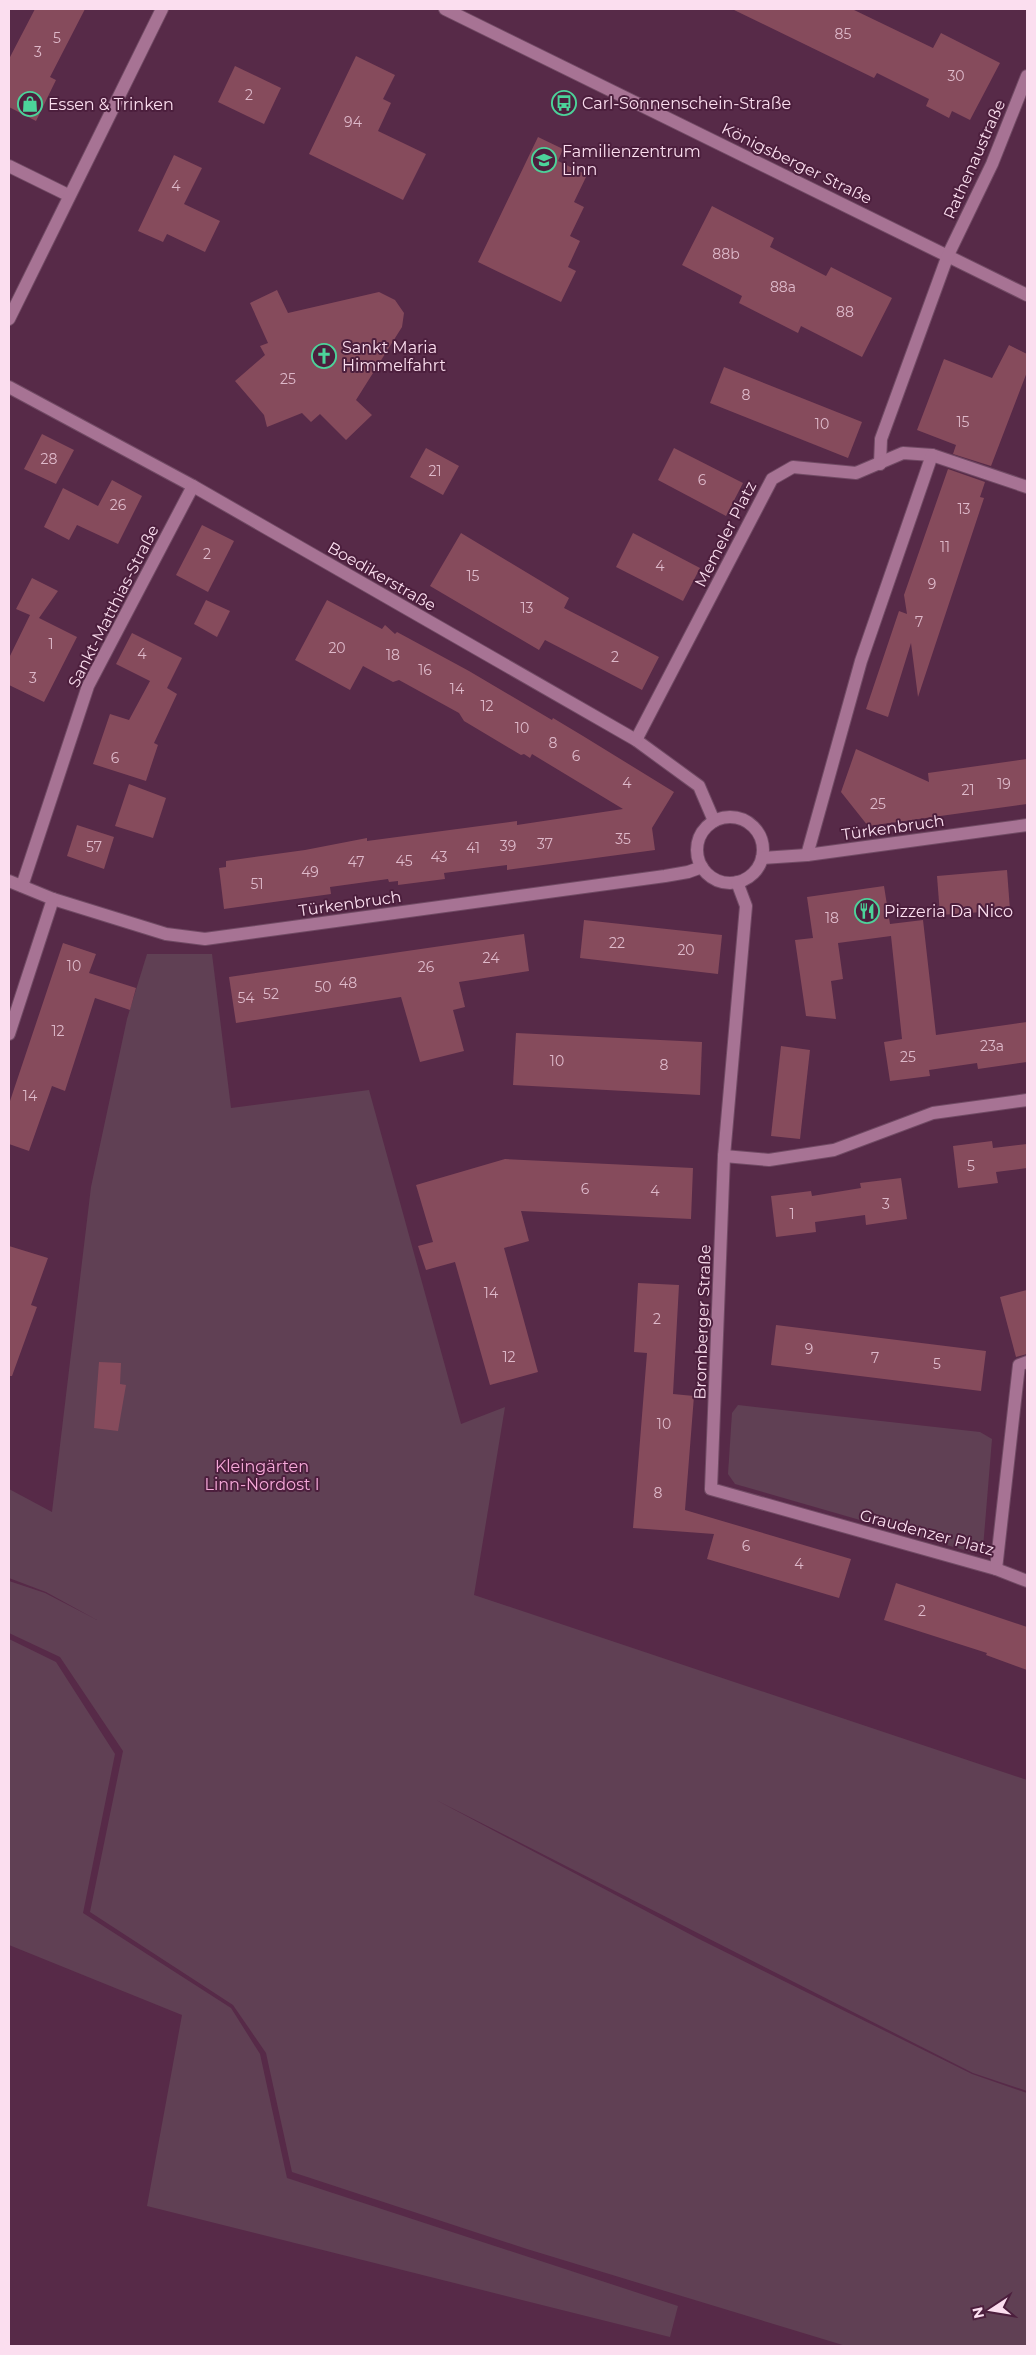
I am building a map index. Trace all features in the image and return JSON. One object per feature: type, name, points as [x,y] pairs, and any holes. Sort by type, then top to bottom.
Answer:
[{"type":"street","points":[[9,319],[68,195],[162,9]]},
{"type":"street","name":"Königsberger Straße","points":[[445,9],[948,254],[1027,295]]},
{"type":"street","name":"Rathenaustraße","points":[[948,254],[992,164],[1027,76]]},
{"type":"street","points":[[9,166],[68,195]]},
{"type":"street","points":[[880,464],[881,438],[948,254]]},
{"type":"street","name":"Boedikerstraße","points":[[9,388],[193,486],[636,740],[700,786],[714,820]]},
{"type":"street","name":"Memeler Platz","points":[[636,740],[772,479],[793,467],[856,473],[903,453],[932,455],[1027,487]]},
{"type":"street","points":[[807,855],[861,661],[932,455]]},
{"type":"street","name":"Sankt-Matthias-Straße","points":[[22,886],[88,686],[193,486]]},
{"type":"street","points":[[724,817],[735,817],[745,820],[760,836],[762,858],[753,873],[737,882],[726,882],[715,879],[702,867],[697,854],[697,844],[706,827],[714,820],[724,817]]},
{"type":"street","name":"Türkenbruch","points":[[762,858],[807,855],[1027,826]]},
{"type":"street","name":"Türkenbruch","points":[[9,882],[54,900],[166,934],[205,939],[665,876],[688,872],[702,867]]},
{"type":"street","name":"Bromberger Straße","points":[[711,1489],[724,1156],[746,906],[737,882]]},
{"type":"street","points":[[9,1034],[54,900]]},
{"type":"street","points":[[724,1156],[768,1160],[834,1150],[933,1113],[1027,1100]]},
{"type":"street","name":"Graudenzer Platz","points":[[711,1489],[996,1569],[1019,1365],[1027,1362]]},
{"type":"street","points":[[996,1569],[1027,1581]]},
{"type":"green space","name":"Kleingärten Linn-Nordost I","points":[[147,954],[212,954],[231,1108],[369,1090],[461,1424],[505,1407],[474,1595],[1027,1780],[1027,2091],[973,2073],[436,1800],[697,1938],[972,2074],[1027,2093],[1027,2346],[846,2346],[527,2249],[292,2172],[266,2053],[233,2005],[90,1912],[123,1751],[60,1657],[9,1633],[9,1581],[45,1593],[97,1620],[46,1592],[9,1578],[9,1489],[52,1512],[91,1187],[127,1019]]},
{"type":"green space","points":[[738,1405],[980,1432],[992,1439],[983,1548],[971,1552],[735,1484],[728,1474],[732,1413]]},
{"type":"green space","points":[[9,1639],[56,1662],[115,1754],[83,1913],[231,2008],[260,2054],[287,2178],[678,2306],[670,2337],[147,2206],[182,2015],[9,1945]]},
{"type":"building","points":[[35,9],[85,9],[50,77],[56,80],[36,121],[9,107],[9,59]]},
{"type":"building","points":[[732,9],[852,9],[933,48],[941,33],[1000,63],[970,120],[952,111],[949,118],[926,106],[929,99],[877,73],[874,78]]},
{"type":"building","points":[[356,56],[395,75],[383,99],[391,103],[378,131],[426,154],[403,200],[309,154]]},
{"type":"building","points":[[235,66],[281,88],[264,124],[218,102]]},
{"type":"building","points":[[538,137],[563,149],[558,161],[587,175],[574,202],[584,207],[570,236],[580,241],[568,267],[576,271],[561,302],[478,262]]},
{"type":"building","points":[[174,155],[202,168],[184,204],[220,221],[205,252],[167,234],[163,242],[138,231]]},
{"type":"building","points":[[712,206],[774,238],[770,247],[826,276],[831,267],[892,298],[862,357],[801,326],[798,333],[739,303],[742,296],[682,265]]},
{"type":"building","name":"Sankt Maria Himmelfahrt","points":[[277,290],[288,313],[379,292],[395,300],[404,313],[402,327],[356,400],[372,415],[346,440],[320,414],[311,422],[302,413],[267,427],[264,415],[235,381],[265,355],[260,346],[268,343],[250,303]]},
{"type":"building","points":[[1009,345],[1027,354],[1027,372],[991,466],[953,454],[956,445],[917,430],[944,359],[992,378]]},
{"type":"building","points":[[724,367],[862,422],[848,458],[710,403]]},
{"type":"building","points":[[42,434],[74,450],[56,484],[24,469]]},
{"type":"building","points":[[426,448],[459,466],[443,495],[410,477]]},
{"type":"building","points":[[674,448],[743,483],[726,516],[658,480]]},
{"type":"building","points":[[948,469],[985,482],[980,497],[984,498],[918,697],[911,643],[888,717],[866,709],[899,611],[907,614],[904,595]]},
{"type":"building","points":[[112,480],[142,496],[118,544],[77,525],[69,540],[44,527],[63,488],[98,506]]},
{"type":"building","points":[[202,525],[234,541],[208,592],[176,575]]},
{"type":"building","points":[[461,533],[569,598],[564,608],[659,657],[642,690],[545,640],[539,650],[430,586]]},
{"type":"building","points":[[633,533],[700,568],[683,601],[616,567]]},
{"type":"building","points":[[32,578],[58,591],[39,618],[77,637],[44,702],[9,685],[9,658],[30,615],[16,609]]},
{"type":"building","points":[[206,600],[230,611],[217,637],[194,624]]},
{"type":"building","points":[[327,600],[382,629],[385,625],[395,634],[397,632],[469,671],[552,720],[553,718],[674,792],[652,828],[655,850],[507,870],[507,865],[444,873],[445,879],[398,885],[398,881],[389,882],[388,879],[330,887],[331,894],[224,909],[219,868],[226,867],[226,861],[305,850],[367,838],[367,841],[517,821],[517,825],[623,809],[532,754],[530,758],[524,754],[521,755],[464,721],[459,713],[399,680],[393,682],[363,666],[350,690],[295,660]]},
{"type":"building","points":[[132,633],[182,658],[167,688],[177,694],[154,743],[158,745],[146,781],[93,764],[110,714],[129,720],[150,681],[116,664]]},
{"type":"building","points":[[856,749],[929,782],[928,773],[1027,759],[1027,804],[868,826],[841,792]]},
{"type":"building","points":[[129,784],[166,798],[153,838],[115,826]]},
{"type":"building","points":[[77,825],[114,837],[104,869],[67,856]]},
{"type":"building","points":[[1007,870],[1010,910],[940,915],[937,876]]},
{"type":"building","points":[[884,886],[890,924],[923,920],[936,1035],[1027,1022],[1027,1062],[978,1069],[977,1063],[929,1070],[930,1076],[890,1081],[884,1042],[902,1039],[891,936],[838,943],[843,979],[831,981],[836,1019],[806,1016],[795,940],[813,938],[807,897]]},
{"type":"building","points":[[584,920],[722,935],[718,974],[580,958]]},
{"type":"building","points":[[524,934],[529,971],[459,982],[465,1007],[453,1010],[464,1051],[420,1062],[401,997],[236,1023],[229,977]]},
{"type":"building","points":[[63,943],[96,954],[89,973],[136,988],[130,1010],[95,998],[65,1091],[52,1086],[29,1151],[9,1144],[9,1104]]},
{"type":"building","points":[[516,1033],[702,1042],[700,1095],[513,1085]]},
{"type":"building","points":[[781,1046],[810,1050],[800,1139],[771,1136]]},
{"type":"building","points":[[992,1141],[993,1148],[1027,1144],[1027,1168],[996,1172],[998,1183],[958,1188],[953,1146]]},
{"type":"building","points":[[505,1159],[693,1168],[691,1219],[521,1211],[529,1241],[504,1248],[538,1372],[490,1385],[455,1262],[426,1270],[418,1246],[433,1242],[416,1185]]},
{"type":"building","points":[[901,1178],[907,1219],[866,1225],[865,1215],[815,1222],[816,1232],[776,1237],[771,1196],[811,1191],[812,1196],[861,1188],[860,1183]]},
{"type":"building","points":[[9,1246],[48,1258],[31,1305],[37,1307],[12,1376],[9,1376]]},
{"type":"building","points":[[638,1283],[679,1285],[673,1394],[694,1396],[685,1510],[851,1559],[839,1598],[707,1559],[714,1534],[633,1528],[647,1353],[634,1352]]},
{"type":"building","points":[[1027,1290],[1027,1354],[1016,1357],[1000,1297]]},
{"type":"building","points":[[776,1325],[986,1351],[981,1391],[771,1365]]},
{"type":"building","points":[[99,1362],[121,1363],[120,1384],[126,1385],[118,1431],[94,1428]]},
{"type":"building","points":[[896,1583],[1027,1627],[1027,1670],[986,1655],[987,1653],[884,1620]]},
{"type":"place","name":"Carl-Sonnenschein-Straße","points":[[564,103]]},
{"type":"place","name":"Essen & Trinken","points":[[30,104]]},
{"type":"place","name":"Familienzentrum Linn","points":[[544,160]]},
{"type":"place","name":"Sankt Maria Himmelfahrt","points":[[324,356]]},
{"type":"place","name":"Pizzeria Da Nico","points":[[867,911]]}]
